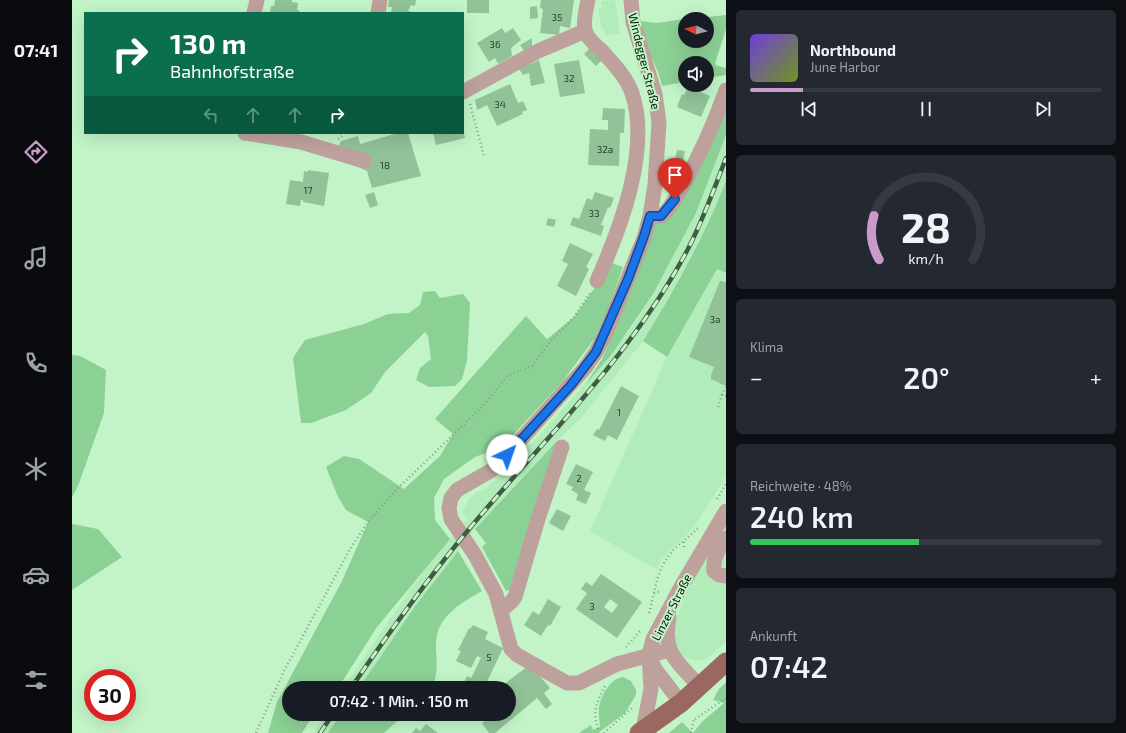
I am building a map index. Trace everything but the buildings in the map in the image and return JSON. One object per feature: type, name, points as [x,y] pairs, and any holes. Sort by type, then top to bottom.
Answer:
[{"type":"main road","points":[[641,731],[681,703],[726,662]]},
{"type":"street","points":[[254,12],[257,0]]},
{"type":"street","points":[[378,12],[380,0]]},
{"type":"street","points":[[464,91],[538,51],[585,31],[584,18],[588,0]]},
{"type":"street","name":"Windegger Straße","points":[[631,0],[633,22],[655,94],[659,122],[658,154],[650,216],[636,258],[596,352],[571,385],[492,470],[457,490],[451,498],[449,508],[451,519],[475,555],[496,594],[511,649],[517,655],[567,683],[579,683],[596,673],[624,662],[669,650]]},
{"type":"street","name":"Windegger Straße","points":[[585,31],[632,91],[636,109],[636,154],[633,177],[620,223],[597,281]]},
{"type":"street","points":[[650,216],[661,216],[675,199],[704,144],[726,90]]},
{"type":"street","points":[[251,134],[301,142],[364,161]]},
{"type":"street","points":[[501,611],[512,602],[515,597],[538,519],[562,447]]},
{"type":"street","name":"Linzer Straße","points":[[681,703],[655,669],[649,655],[653,639],[722,513]]},
{"type":"street","points":[[726,538],[714,558],[713,565],[714,571],[726,576]]},
{"type":"street","points":[[671,605],[666,633],[669,650],[699,686]]},
{"type":"street","points":[[641,731],[651,689],[649,655]]},
{"type":"path","points":[[464,91],[484,156]]},
{"type":"path","points":[[256,733],[284,671],[350,549],[368,522],[394,492],[484,405],[507,376],[532,366],[549,343],[574,316],[597,281]]},
{"type":"path","points":[[718,407],[726,387]]},
{"type":"path","points":[[722,395],[726,396]]},
{"type":"path","points":[[722,513],[726,484]]},
{"type":"path","points":[[650,610],[662,568],[671,553],[702,524]]},
{"type":"path","points":[[684,542],[684,549]]},
{"type":"path","points":[[654,593],[660,591]]},
{"type":"path","points":[[598,729],[595,719],[595,705],[606,684]]},
{"type":"path","points":[[695,719],[726,698]]},
{"type":"path","points":[[604,733],[627,715],[635,704]]},
{"type":"shaded area","points":[[615,0],[620,33],[605,36],[604,29],[602,29],[598,8],[602,8],[601,1]]},
{"type":"shaded area","points":[[726,15],[726,29],[715,64],[726,68],[726,75],[714,77],[714,56],[678,56],[678,83],[662,86],[658,72],[649,52],[640,21],[657,23],[678,20],[678,48],[714,48],[714,16]]},
{"type":"shaded area","points":[[726,100],[726,135],[696,213],[653,294],[612,354],[585,385],[602,359],[615,330],[656,221]]},
{"type":"shaded area","points":[[726,135],[726,181],[713,215],[694,254],[643,341],[582,417],[557,441],[475,529],[439,575],[364,681],[348,681],[435,556],[467,519],[462,512],[469,499],[477,492],[485,489],[532,443],[612,354],[653,294],[696,213]]},
{"type":"shaded area","points":[[726,181],[726,273],[717,269],[667,357],[643,341],[699,243]]},
{"type":"shaded area","points":[[612,263],[623,267],[600,331],[563,381],[502,447],[475,457],[444,479],[434,498],[435,520],[450,539],[377,627],[342,681],[288,681],[342,581],[368,522],[346,510],[338,497],[326,467],[344,456],[359,459],[404,489],[440,456],[453,434],[435,419],[526,316],[547,339],[574,317]]},
{"type":"shaded area","points":[[717,269],[726,273],[726,476],[696,524],[661,560],[657,570],[590,531],[667,357]]},
{"type":"shaded area","points":[[435,291],[440,298],[463,294],[470,303],[467,361],[462,379],[455,386],[429,387],[416,380],[420,368],[431,359],[428,336],[425,332],[385,372],[371,393],[346,410],[311,423],[301,423],[293,358],[305,340],[364,324],[388,314],[409,313],[420,305],[423,292]]},
{"type":"shaded area","points":[[72,355],[80,356],[106,370],[104,413],[78,486],[72,497]]},
{"type":"shaded area","points":[[557,441],[512,590],[506,591],[482,547],[486,543],[475,529]]},
{"type":"shaded area","points":[[72,524],[98,529],[122,557],[72,590]]},
{"type":"shaded area","points":[[726,525],[726,642],[706,659],[699,661],[690,659],[682,656],[677,651],[674,631],[676,618],[687,592]]},
{"type":"shaded area","points":[[458,551],[482,591],[465,601],[450,613],[439,628],[436,637],[437,663],[434,681],[364,681],[416,605]]},
{"type":"shaded area","points":[[623,677],[631,681],[636,690],[636,695],[625,713],[598,733],[579,733],[591,725],[593,730],[600,727],[599,708],[604,693],[610,684],[618,678]]},
{"type":"shaded area","points":[[726,682],[726,733],[693,733],[703,721],[724,703],[713,700],[719,689]]},
{"type":"shaded area","points":[[282,693],[282,721],[310,721],[302,733],[268,733],[277,702]]},
{"type":"shaded area","points":[[321,721],[336,721],[328,733],[313,733]]},
{"type":"shaded area","points":[[336,721],[397,721],[384,733],[328,733]]},
{"type":"shaded area","points":[[682,722],[693,733],[669,733]]},
{"type":"railway","points":[[356,681],[442,562],[503,489],[589,392],[642,323],[666,287],[688,249],[726,158]]},
{"type":"railway","points":[[320,733],[328,721]]},
{"type":"route","points":[[507,455],[571,385],[596,352],[606,333],[628,279],[650,216],[661,216],[675,199]]}]
